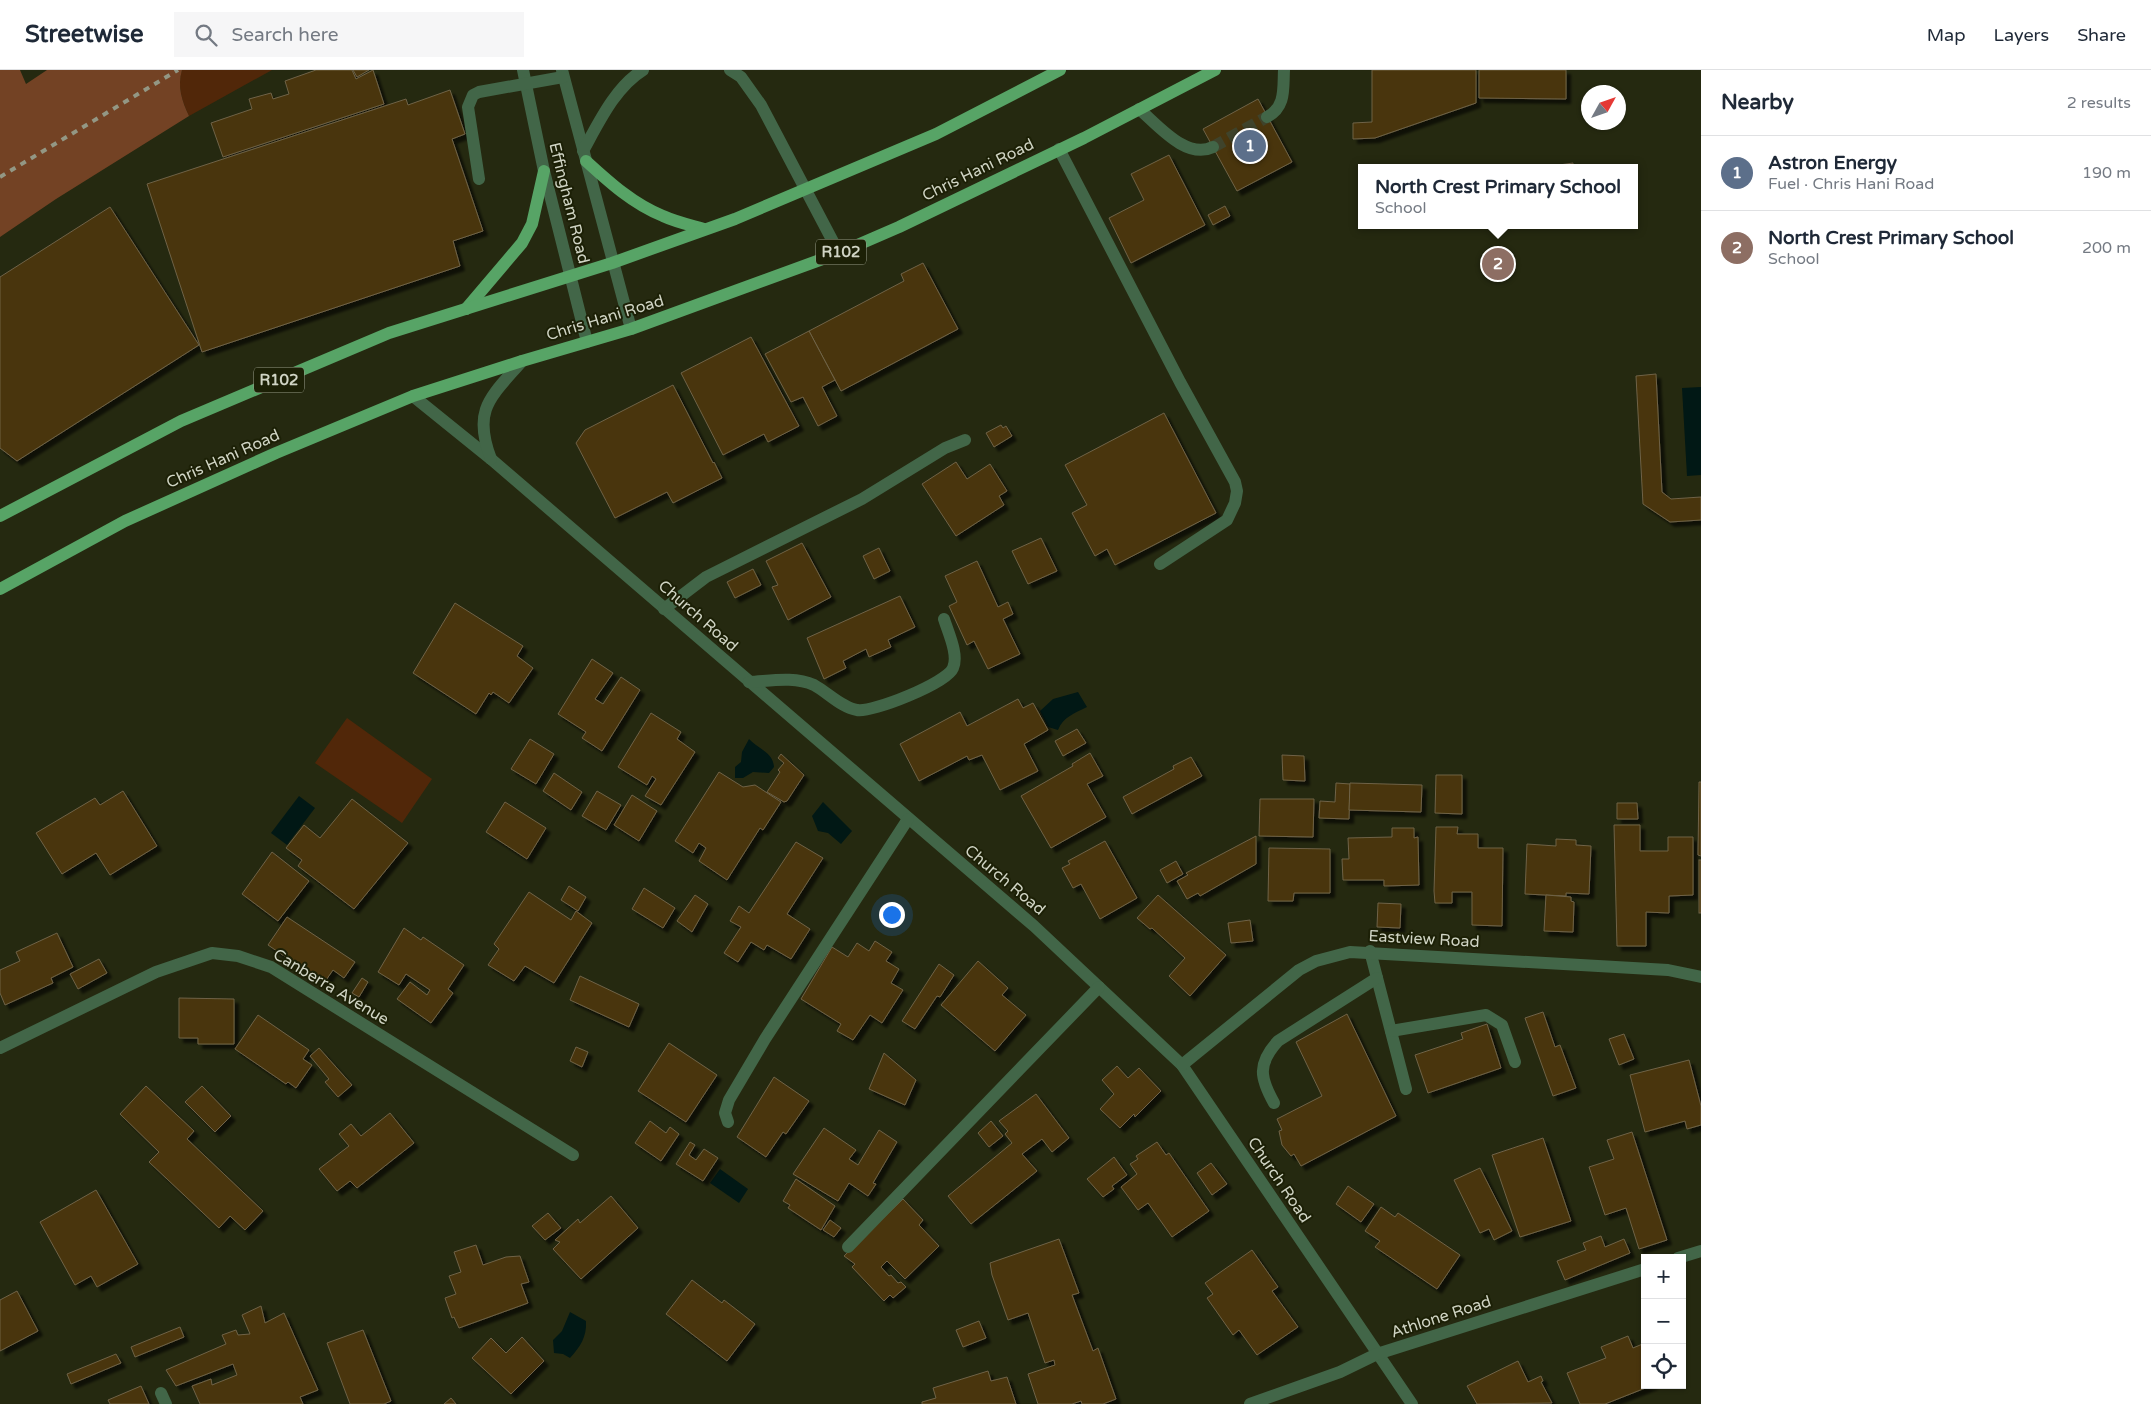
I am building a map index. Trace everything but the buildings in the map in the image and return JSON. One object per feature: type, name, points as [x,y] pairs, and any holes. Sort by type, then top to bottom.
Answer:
[{"type":"main road","name":"R102","points":[[0,516],[181,422],[389,333],[612,263],[734,219],[936,134],[1060,70]]},
{"type":"main road","name":"Chris Hani Road","points":[[0,589],[125,521],[276,453],[414,396],[522,361],[631,329],[839,253],[899,227],[1139,110],[1216,70]]},
{"type":"main road","points":[[584,156],[612,185],[635,201],[662,216],[704,229]]},
{"type":"main road","points":[[466,309],[522,243],[532,224],[544,171]]},
{"type":"street","name":"Effingham Road","points":[[522,70],[544,171],[587,342]]},
{"type":"street","points":[[584,156],[609,106],[621,90],[643,70]]},
{"type":"street","points":[[730,70],[741,77],[761,104],[839,253]]},
{"type":"street","points":[[1267,117],[1277,112],[1281,104],[1284,70]]},
{"type":"street","name":"Effingham Road","points":[[563,74],[631,329]]},
{"type":"street","points":[[479,179],[468,107],[473,95],[479,92],[525,84],[563,74]]},
{"type":"street","points":[[1139,110],[1179,143],[1206,151],[1213,147]]},
{"type":"street","points":[[1059,149],[1180,382],[1235,482],[1237,491],[1235,503],[1227,520],[1160,564]]},
{"type":"street","points":[[491,459],[484,442],[484,411],[490,398],[522,361]]},
{"type":"street","name":"Church Road","points":[[414,396],[491,459],[1034,926],[1182,1066],[1412,1404]]},
{"type":"street","points":[[664,609],[706,577],[862,499],[945,448],[965,440]]},
{"type":"street","points":[[749,682],[796,680],[815,686],[855,710],[873,708],[934,684],[951,672],[955,658],[944,619]]},
{"type":"street","points":[[728,1122],[725,1113],[729,1100],[765,1039],[908,818]]},
{"type":"street","name":"Eastview Road","points":[[1182,1066],[1299,970],[1316,961],[1350,952],[1668,970],[1701,977]]},
{"type":"street","points":[[1370,952],[1406,1090]]},
{"type":"street","name":"Canberra Avenue","points":[[0,1048],[92,1002],[172,966],[212,953],[238,956],[270,967],[574,1155]]},
{"type":"street","points":[[1274,1103],[1264,1086],[1262,1076],[1263,1064],[1271,1049],[1278,1041],[1377,978]]},
{"type":"street","points":[[848,1247],[1099,987]]},
{"type":"street","points":[[1391,1031],[1486,1015],[1502,1025],[1515,1062]]},
{"type":"street","points":[[1686,1255],[1701,1250]]},
{"type":"street","name":"Athlone Road","points":[[1250,1404],[1340,1372],[1377,1354],[1641,1269]]},
{"type":"shaded area","points":[[0,70],[20,70],[26,84],[47,70],[182,70],[181,94],[189,116],[56,199],[0,237]]},
{"type":"shaded area","points":[[182,70],[272,70],[189,116],[181,94]]},
{"type":"shaded area","points":[[347,718],[432,779],[402,823],[315,763]]},
{"type":"water","points":[[1701,387],[1701,475],[1687,476],[1682,388]]},
{"type":"water","points":[[1078,692],[1087,707],[1066,719],[1058,730],[1048,727],[1040,711],[1053,699]]},
{"type":"water","points":[[749,739],[768,754],[774,767],[769,773],[753,772],[743,778],[735,778],[735,767],[741,762],[742,752]]},
{"type":"water","points":[[299,796],[315,808],[287,845],[271,833]]},
{"type":"water","points":[[823,802],[852,831],[841,844],[828,833],[818,831],[812,816]]},
{"type":"water","points":[[720,1169],[748,1189],[739,1203],[710,1183]]},
{"type":"water","points":[[570,1312],[586,1321],[586,1327],[582,1341],[570,1358],[563,1354],[554,1353],[553,1340],[562,1331]]},
{"type":"tunnel","points":[[1213,147],[1267,117]]},
{"type":"railway","points":[[0,177],[178,70]]},
{"type":"place","name":"Astron Energy","points":[[1250,146]]},
{"type":"place","name":"North Crest Primary School","points":[[1498,264]]}]
